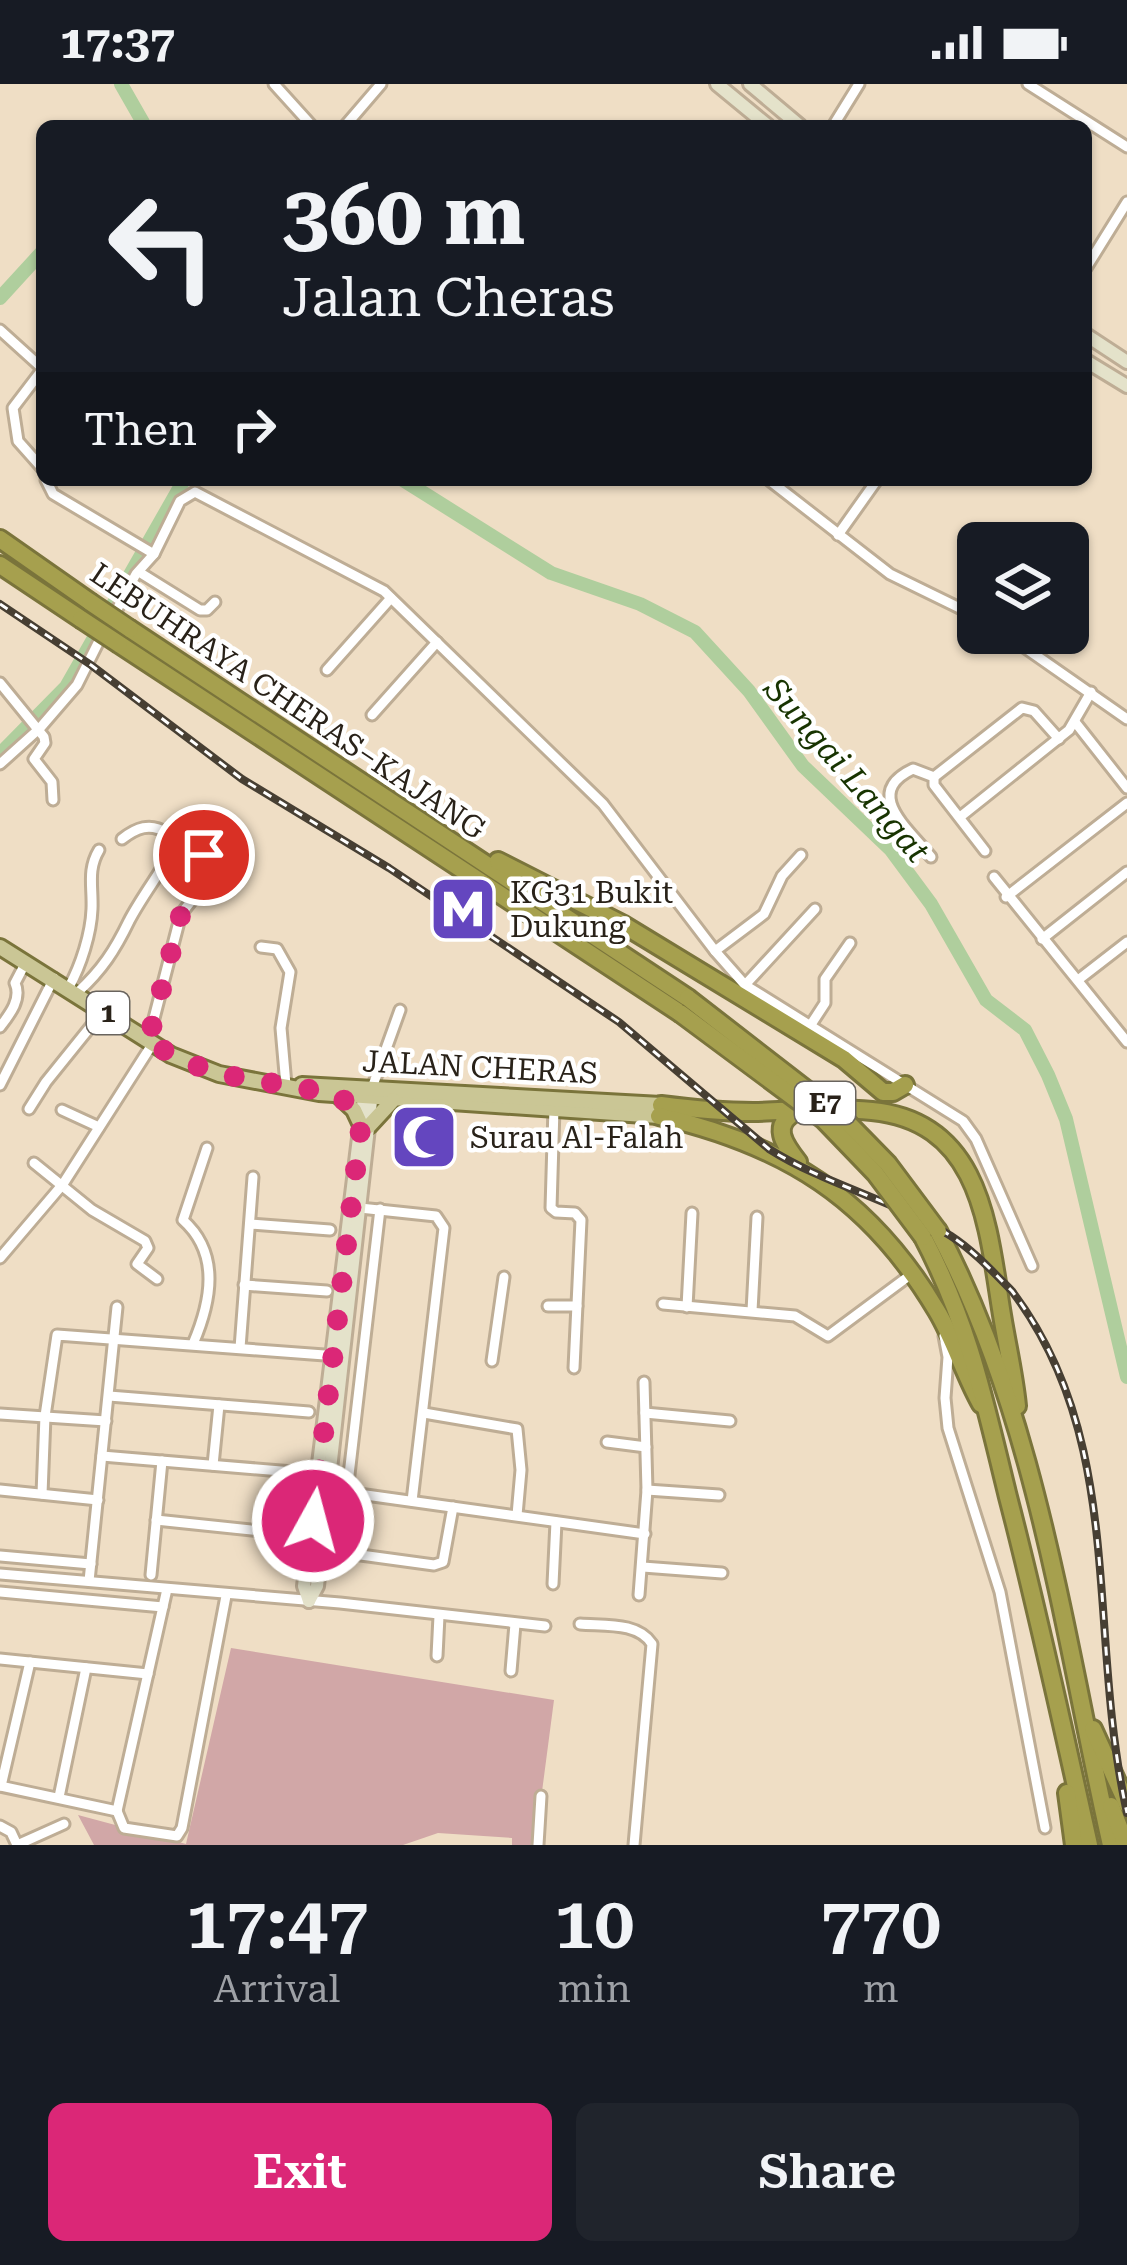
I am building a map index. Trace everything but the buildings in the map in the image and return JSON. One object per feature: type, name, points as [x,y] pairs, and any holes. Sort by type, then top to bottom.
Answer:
[{"type":"highway","name":"LEBUHRAYA CHERAS–KAJANG","points":[[0,536],[85,611]]},
{"type":"highway","name":"LEBUHRAYA CHERAS–KAJANG","points":[[0,565],[85,611],[428,826],[843,1118],[888,1164],[967,1285],[990,1343],[1022,1449],[1111,1845]]},
{"type":"highway","name":"LEBUHRAYA CHERAS–KAJANG","points":[[124,636],[684,1006]]},
{"type":"highway","points":[[428,826],[622,924],[844,1059],[883,1092],[905,1084]]},
{"type":"highway","points":[[800,1109],[789,1114],[780,1131],[782,1142],[802,1168]]},
{"type":"highway","points":[[660,1111],[875,1111],[908,1120],[938,1137],[971,1175],[992,1237],[1022,1449]]},
{"type":"highway","points":[[660,1111],[756,1144],[802,1168],[864,1218],[913,1273],[937,1310],[989,1420]]},
{"type":"highway","points":[[754,1112],[770,1121],[772,1128],[756,1144]]},
{"type":"highway","name":"LEBUHRAYA CHERAS–KAJANG","points":[[930,1234],[973,1351],[1038,1609],[1088,1845]]},
{"type":"highway","points":[[1038,1609],[1074,1845]]},
{"type":"highway","points":[[1083,1710],[1127,1804]]},
{"type":"highway","points":[[1096,1772],[1126,1845]]},
{"type":"main road","name":"JALAN CHERAS","points":[[0,947],[148,1040],[206,1070],[336,1094],[660,1111]]},
{"type":"main road","name":"JALAN CHERAS","points":[[292,1086],[310,1083],[394,1100],[660,1111]]},
{"type":"main road","points":[[336,1094],[365,1126],[394,1100]]},
{"type":"street","points":[[274,84],[307,120]]},
{"type":"street","points":[[350,120],[381,84]]},
{"type":"street","points":[[717,84],[761,120]]},
{"type":"street","points":[[750,84],[793,120]]},
{"type":"street","points":[[838,120],[859,84]]},
{"type":"street","points":[[1028,84],[1085,120]]},
{"type":"street","points":[[1092,125],[1127,147]]},
{"type":"street","points":[[1092,258],[1127,202]]},
{"type":"street","points":[[0,330],[36,363]]},
{"type":"street","points":[[1092,339],[1124,358]]},
{"type":"street","points":[[1092,365],[1127,386]]},
{"type":"street","points":[[36,377],[13,408],[19,441],[36,461]]},
{"type":"street","points":[[49,486],[53,494],[152,553]]},
{"type":"street","points":[[777,486],[898,579],[957,606]]},
{"type":"street","points":[[838,535],[873,486]]},
{"type":"street","points":[[0,764],[77,686],[180,501],[195,492],[391,598],[612,814],[745,985],[963,1121],[976,1138],[1032,1266]]},
{"type":"street","points":[[139,572],[200,610],[215,602]]},
{"type":"street","points":[[327,670],[391,598]]},
{"type":"street","points":[[372,715],[436,642]]},
{"type":"street","points":[[1035,654],[1127,719]]},
{"type":"street","points":[[0,683],[39,727],[45,743],[34,759],[52,782],[52,800]]},
{"type":"street","points":[[960,818],[1059,739],[1076,722],[1091,692]]},
{"type":"street","points":[[934,777],[1022,708],[1034,711],[1059,739]]},
{"type":"street","points":[[1076,722],[1127,788]]},
{"type":"street","points":[[931,857],[890,806],[887,794],[890,786],[913,769],[934,777]]},
{"type":"street","points":[[934,777],[934,785],[985,851]]},
{"type":"street","points":[[1006,897],[1127,803]]},
{"type":"street","points":[[73,990],[103,969],[171,853],[167,833],[158,828],[141,827],[122,839]]},
{"type":"street","points":[[73,990],[92,916],[89,873],[99,850]]},
{"type":"street","points":[[0,1258],[63,1184],[148,1040],[181,914],[214,871],[202,852]]},
{"type":"street","points":[[715,951],[764,914],[782,875],[801,855]]},
{"type":"street","points":[[1042,939],[1127,872]]},
{"type":"street","points":[[994,877],[1127,1042]]},
{"type":"street","points":[[745,985],[815,909]]},
{"type":"street","points":[[1078,980],[1127,942]]},
{"type":"street","points":[[810,1026],[825,1003],[825,979],[850,944]]},
{"type":"street","points":[[261,947],[277,949],[290,972],[281,1028],[292,1086]]},
{"type":"street","points":[[0,1027],[12,1012],[18,991],[15,983],[26,962]]},
{"type":"street","points":[[0,1085],[54,978]]},
{"type":"street","points":[[29,1109],[104,1010]]},
{"type":"street","points":[[309,1601],[304,1586],[323,1489],[365,1126],[370,1094],[400,1010]]},
{"type":"street","points":[[1114,1024],[1127,1014]]},
{"type":"street","points":[[554,1108],[551,1208],[580,1216],[574,1368]]},
{"type":"street","points":[[62,1110],[98,1126]]},
{"type":"street","points":[[339,1356],[360,1208],[365,1126]]},
{"type":"street","points":[[193,1344],[208,1304],[208,1260],[201,1237],[183,1220],[206,1148]]},
{"type":"street","points":[[34,1163],[92,1210],[145,1241],[148,1248],[137,1264],[157,1279]]},
{"type":"street","points":[[240,1348],[253,1177]]},
{"type":"street","points":[[360,1208],[442,1220],[412,1501]]},
{"type":"street","points":[[347,1492],[380,1209]]},
{"type":"street","points":[[687,1306],[692,1213]]},
{"type":"street","points":[[752,1311],[757,1217]]},
{"type":"street","points":[[250,1224],[330,1230]]},
{"type":"street","points":[[992,1237],[1015,1233]]},
{"type":"street","points":[[994,1257],[1023,1250]]},
{"type":"street","points":[[663,1304],[795,1316],[829,1336],[913,1273]]},
{"type":"street","points":[[492,1360],[505,1277]]},
{"type":"street","points":[[244,1285],[327,1291]]},
{"type":"street","points":[[548,1306],[577,1306]]},
{"type":"street","points":[[89,1581],[118,1307]]},
{"type":"street","points":[[937,1310],[948,1357],[945,1416],[1000,1592],[1045,1828]]},
{"type":"street","points":[[42,1494],[45,1416],[55,1339],[62,1334],[339,1356]]},
{"type":"street","points":[[639,1595],[647,1490],[644,1382]]},
{"type":"street","points":[[109,1396],[309,1412]]},
{"type":"street","points":[[213,1465],[218,1405]]},
{"type":"street","points":[[424,1413],[517,1429],[521,1470],[517,1514]]},
{"type":"street","points":[[645,1413],[730,1421]]},
{"type":"street","points":[[0,1414],[106,1421]]},
{"type":"street","points":[[607,1442],[646,1448]]},
{"type":"street","points":[[102,1456],[305,1473]]},
{"type":"street","points":[[151,1575],[162,1461]]},
{"type":"street","points":[[323,1489],[645,1534]]},
{"type":"street","points":[[0,1490],[98,1500]]},
{"type":"street","points":[[647,1490],[719,1495]]},
{"type":"street","points":[[339,1552],[434,1565],[443,1562],[453,1507]]},
{"type":"street","points":[[156,1520],[290,1534]]},
{"type":"street","points":[[553,1584],[556,1522]]},
{"type":"street","points":[[0,1556],[91,1564]]},
{"type":"street","points":[[643,1567],[722,1574]]},
{"type":"street","points":[[0,1574],[545,1626]]},
{"type":"street","points":[[167,1588],[117,1811],[124,1828],[168,1837],[177,1836],[182,1828],[226,1596]]},
{"type":"street","points":[[0,1592],[163,1607]]},
{"type":"street","points":[[437,1656],[440,1616]]},
{"type":"street","points":[[511,1671],[515,1624]]},
{"type":"street","points":[[580,1624],[634,1629],[652,1644],[634,1845]]},
{"type":"street","points":[[0,1658],[148,1674]]},
{"type":"street","points":[[30,1662],[0,1786],[117,1811]]},
{"type":"street","points":[[59,1797],[86,1668]]},
{"type":"street","points":[[538,1845],[541,1796]]},
{"type":"street","points":[[0,1826],[11,1832],[17,1845],[64,1824]]},
{"type":"shaded area","points":[[231,1648],[554,1700],[535,1845],[512,1845],[512,1838],[438,1833],[403,1845],[94,1845],[78,1815],[186,1844]]},
{"type":"waterway","name":"Sungai Langat","points":[[121,84],[142,120]]},
{"type":"waterway","points":[[0,298],[36,259]]},
{"type":"waterway","points":[[0,754],[66,687],[181,486]]},
{"type":"waterway","name":"Sungai Langat","points":[[413,486],[551,573],[640,604],[695,632],[749,691],[803,766],[891,850],[931,904],[986,1000],[1025,1030],[1048,1075],[1066,1119],[1127,1377]]},
{"type":"railway","points":[[0,604],[91,665],[242,779],[389,868],[619,1022],[769,1149],[951,1236],[1012,1291],[1048,1349],[1073,1411],[1088,1474],[1115,1744],[1127,1813]]},
{"type":"place","name":"KG31 Bukit Dukung","points":[[463,909]]},
{"type":"place","name":"Surau Al-Falah","points":[[424,1137]]},
{"type":"route","points":[[204,855],[214,871],[181,914],[151,1030],[144,1037],[171,1055],[214,1073],[336,1094],[350,1105],[361,1125],[313,1521]]}]
